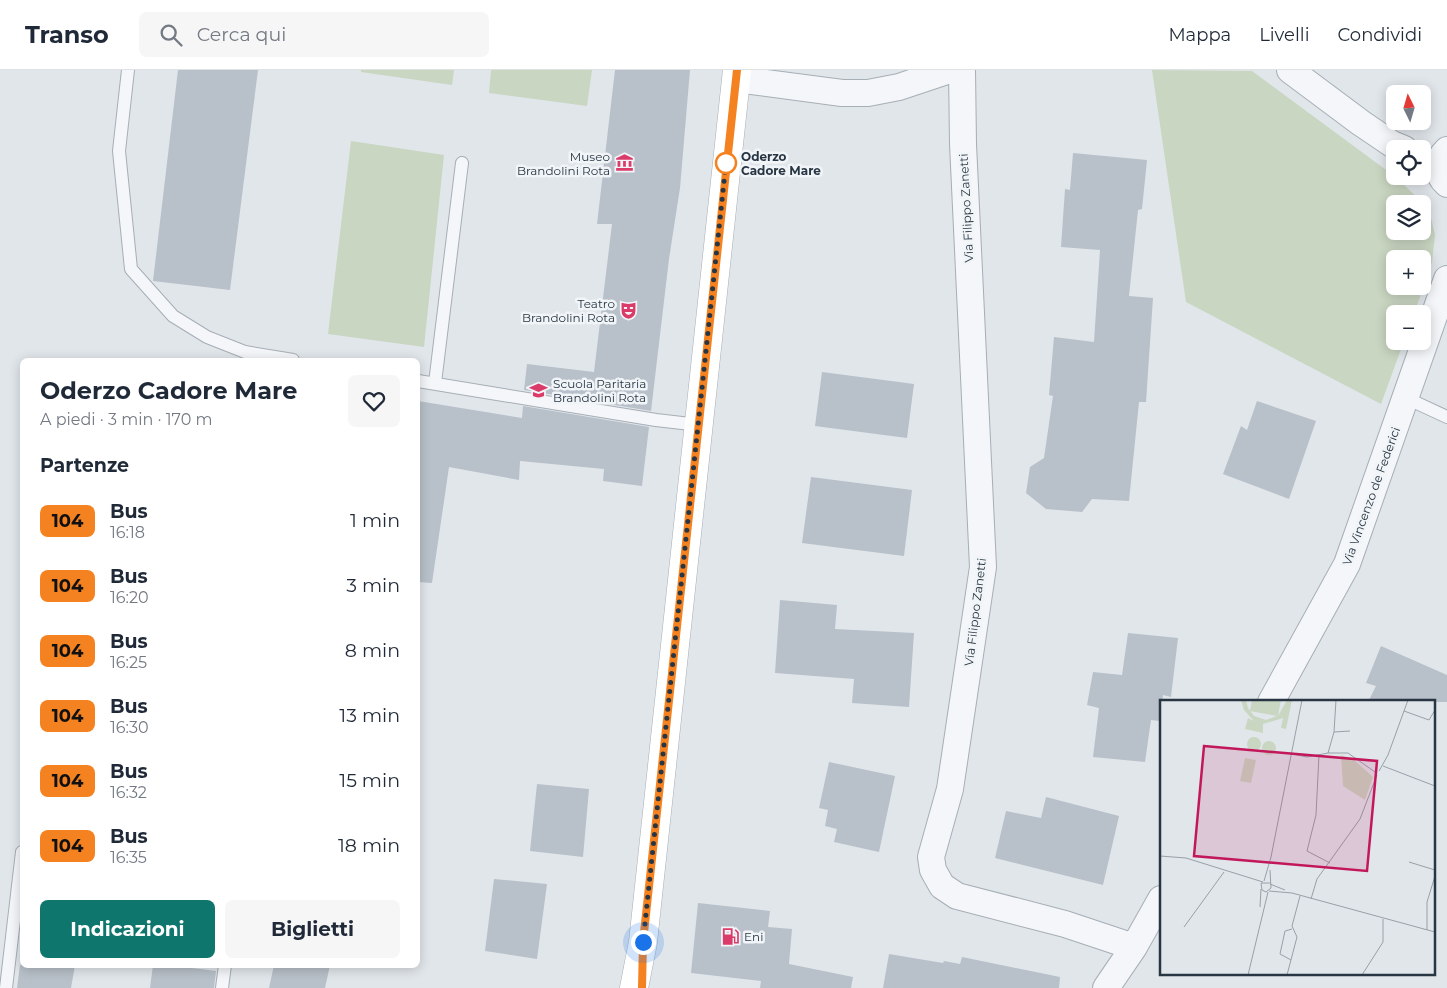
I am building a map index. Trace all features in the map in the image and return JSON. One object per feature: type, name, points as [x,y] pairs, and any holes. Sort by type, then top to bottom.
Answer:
[{"type":"main road","points":[[634,988],[643,942],[736,74]]},
{"type":"main road","points":[[642,988],[643,942]]},
{"type":"street","points":[[736,74],[842,93],[868,93],[899,88],[950,70]]},
{"type":"street","name":"Via Filippo Zanetti","points":[[962,70],[963,154],[983,567],[950,789],[931,857],[933,870],[942,886],[957,896],[1066,924],[1134,947]]},
{"type":"street","points":[[1290,70],[1386,140]]},
{"type":"street","name":"Via Vincenzo de Federici","points":[[1272,700],[1347,564],[1447,279]]},
{"type":"street","points":[[1106,988],[1134,947],[1160,901]]},
{"type":"lane","points":[[128,70],[119,151],[131,268],[173,316],[207,337],[245,352],[281,358]]},
{"type":"lane","points":[[435,383],[462,163]]},
{"type":"lane","points":[[420,380],[699,425]]},
{"type":"lane","points":[[1406,398],[1447,417]]},
{"type":"lane","points":[[6,988],[20,869]]},
{"type":"lane","points":[[222,988],[225,968]]},
{"type":"green space","points":[[361,70],[454,70],[452,85],[361,72]]},
{"type":"green space","points":[[491,70],[592,70],[587,106],[489,93]]},
{"type":"green space","points":[[1152,70],[1252,71],[1386,170],[1386,185],[1404,185],[1415,195],[1386,195],[1386,240],[1431,240],[1431,218],[1435,235],[1431,265],[1431,250],[1386,250],[1386,295],[1421,295],[1417,305],[1386,305],[1386,350],[1401,350],[1381,404],[1186,302]]},
{"type":"green space","points":[[351,141],[444,155],[424,347],[328,334]]},
{"type":"building","points":[[178,70],[258,70],[230,290],[153,281]]},
{"type":"building","points":[[615,70],[690,70],[680,188],[669,259],[651,411],[524,390],[527,364],[594,372],[612,224],[597,224]]},
{"type":"building","points":[[1073,153],[1147,160],[1142,209],[1138,210],[1129,296],[1153,298],[1146,402],[1139,402],[1129,501],[1092,499],[1082,512],[1046,509],[1026,493],[1030,467],[1044,458],[1053,396],[1049,395],[1054,337],[1094,342],[1100,250],[1061,247],[1065,189],[1070,190]]},
{"type":"building","points":[[822,372],[914,384],[907,438],[815,426]]},
{"type":"building","points":[[420,401],[522,418],[523,406],[649,427],[642,486],[603,481],[604,469],[520,461],[519,480],[449,467],[432,583],[420,582]]},
{"type":"building","points":[[1257,401],[1316,421],[1289,499],[1223,474],[1241,426],[1247,430]]},
{"type":"building","points":[[811,477],[912,490],[904,556],[802,543]]},
{"type":"building","points":[[780,600],[837,605],[835,629],[914,633],[909,707],[852,703],[854,679],[775,673]]},
{"type":"building","points":[[1128,633],[1178,638],[1171,697],[1163,695],[1162,700],[1160,700],[1160,721],[1151,720],[1145,762],[1093,757],[1099,708],[1087,705],[1093,672],[1122,675]]},
{"type":"building","points":[[1381,646],[1447,675],[1447,702],[1434,702],[1434,700],[1369,700],[1376,686],[1366,683]]},
{"type":"building","points":[[829,762],[895,776],[879,852],[834,842],[837,829],[825,826],[828,810],[819,808]]},
{"type":"building","points":[[537,784],[589,789],[583,857],[530,851]]},
{"type":"building","points":[[1046,797],[1119,816],[1103,885],[995,858],[1006,811],[1041,818]]},
{"type":"building","points":[[494,879],[547,884],[537,959],[485,951]]},
{"type":"building","points":[[698,903],[770,911],[768,927],[792,929],[789,964],[853,977],[851,988],[760,988],[761,981],[691,973]]},
{"type":"building","points":[[889,954],[960,964],[962,957],[1060,977],[1059,988],[883,988]]},
{"type":"building","points":[[20,965],[20,968],[74,968],[71,988],[17,988]]},
{"type":"building","points":[[153,968],[192,968],[216,971],[214,988],[150,988]]},
{"type":"building","points":[[273,968],[329,968],[325,988],[269,988]]},
{"type":"bus line","name":"104","points":[[642,988],[643,942],[737,70]]},
{"type":"place","name":"Museo Brandolini Rota","points":[[624,163]]},
{"type":"place","name":"Oderzo Cadore Mare","points":[[726,163]]},
{"type":"place","name":"Teatro Brandolini Rota","points":[[629,310]]},
{"type":"place","name":"Scuola Paritaria Brandolini Rota","points":[[539,390]]},
{"type":"place","name":"Eni","points":[[730,936]]},
{"type":"route","points":[[643,942],[726,163]]}]
